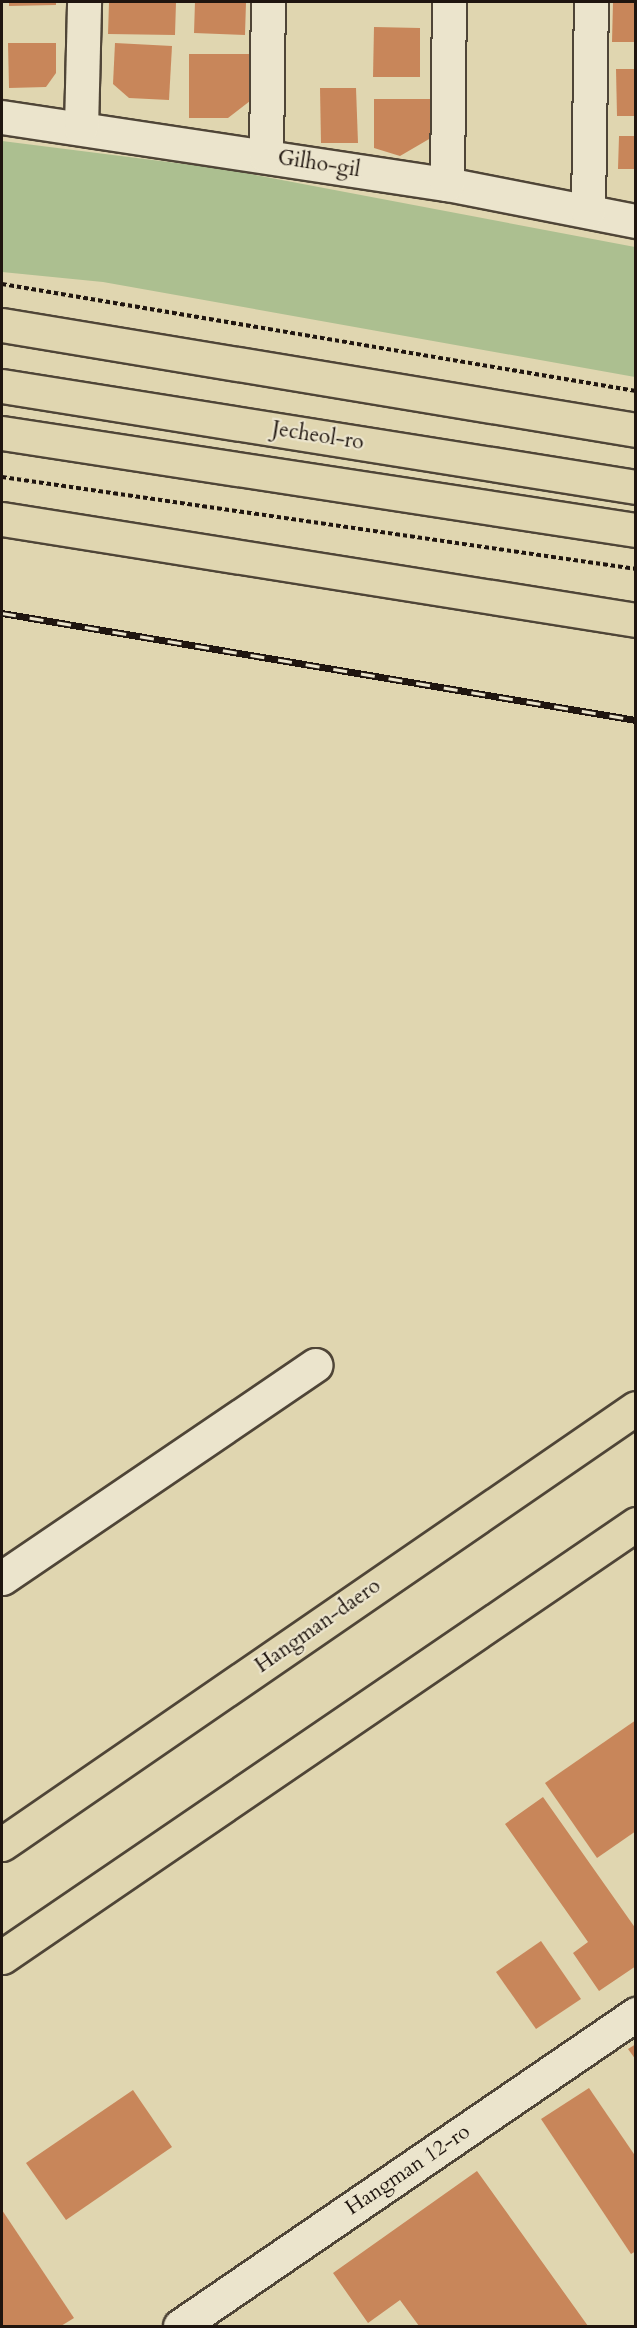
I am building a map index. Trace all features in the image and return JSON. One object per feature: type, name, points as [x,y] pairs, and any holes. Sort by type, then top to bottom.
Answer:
[{"type":"main road","points":[[2,325],[636,430]]},
{"type":"main road","name":"Jecheol-ro","points":[[2,386],[636,487]]},
{"type":"main road","points":[[2,433],[636,531]]},
{"type":"main road","points":[[2,519],[636,620]]},
{"type":"main road","name":"Hangman-daero","points":[[2,1844],[636,1408]]},
{"type":"main road","points":[[2,1956],[636,1524]]},
{"type":"street","points":[[81,128],[84,2]]},
{"type":"street","points":[[266,156],[268,2]]},
{"type":"street","points":[[447,184],[449,2]]},
{"type":"street","points":[[588,211],[591,2]]},
{"type":"street","name":"Gilho-gil","points":[[2,117],[447,184],[636,221]]},
{"type":"street","points":[[2,1578],[316,1365]]},
{"type":"street","name":"Hangman 12-ro","points":[[180,2326],[636,2014]]},
{"type":"path","points":[[2,284],[636,391]]},
{"type":"path","points":[[2,477],[636,569]]},
{"type":"green space","points":[[2,141],[224,169],[635,247],[635,377],[103,282],[2,272]]},
{"type":"building","points":[[9,2],[56,2],[56,5],[9,6]]},
{"type":"building","points":[[109,2],[176,2],[175,35],[108,34]]},
{"type":"building","points":[[195,2],[246,2],[245,35],[194,33]]},
{"type":"building","points":[[613,2],[636,2],[636,42],[612,42]]},
{"type":"building","points":[[374,27],[420,28],[420,77],[373,77]]},
{"type":"building","points":[[8,43],[56,43],[56,73],[46,87],[9,88]]},
{"type":"building","points":[[115,43],[172,46],[169,100],[129,98],[113,84]]},
{"type":"building","points":[[189,54],[250,54],[250,101],[228,118],[189,118]]},
{"type":"building","points":[[616,69],[636,69],[636,116],[617,116]]},
{"type":"building","points":[[320,88],[356,88],[358,143],[321,143]]},
{"type":"building","points":[[374,99],[436,99],[436,135],[400,156],[374,148]]},
{"type":"building","points":[[619,136],[636,136],[636,169],[618,169]]},
{"type":"building","points":[[636,1720],[636,1831],[597,1858],[545,1783]]},
{"type":"building","points":[[543,1797],[636,1929],[636,1966],[599,1991],[573,1953],[588,1942],[505,1824]]},
{"type":"building","points":[[541,1941],[581,1999],[536,2029],[496,1972]]},
{"type":"building","points":[[636,2044],[636,2060],[628,2049]]},
{"type":"building","points":[[589,2088],[636,2157],[636,2251],[631,2254],[541,2119]]},
{"type":"building","points":[[133,2090],[172,2147],[66,2220],[26,2163]]},
{"type":"building","points":[[477,2171],[588,2326],[419,2326],[400,2300],[368,2323],[333,2273]]},
{"type":"building","points":[[2,2210],[74,2318],[61,2326],[2,2326]]},
{"type":"railway","points":[[2,613],[636,720]]}]
